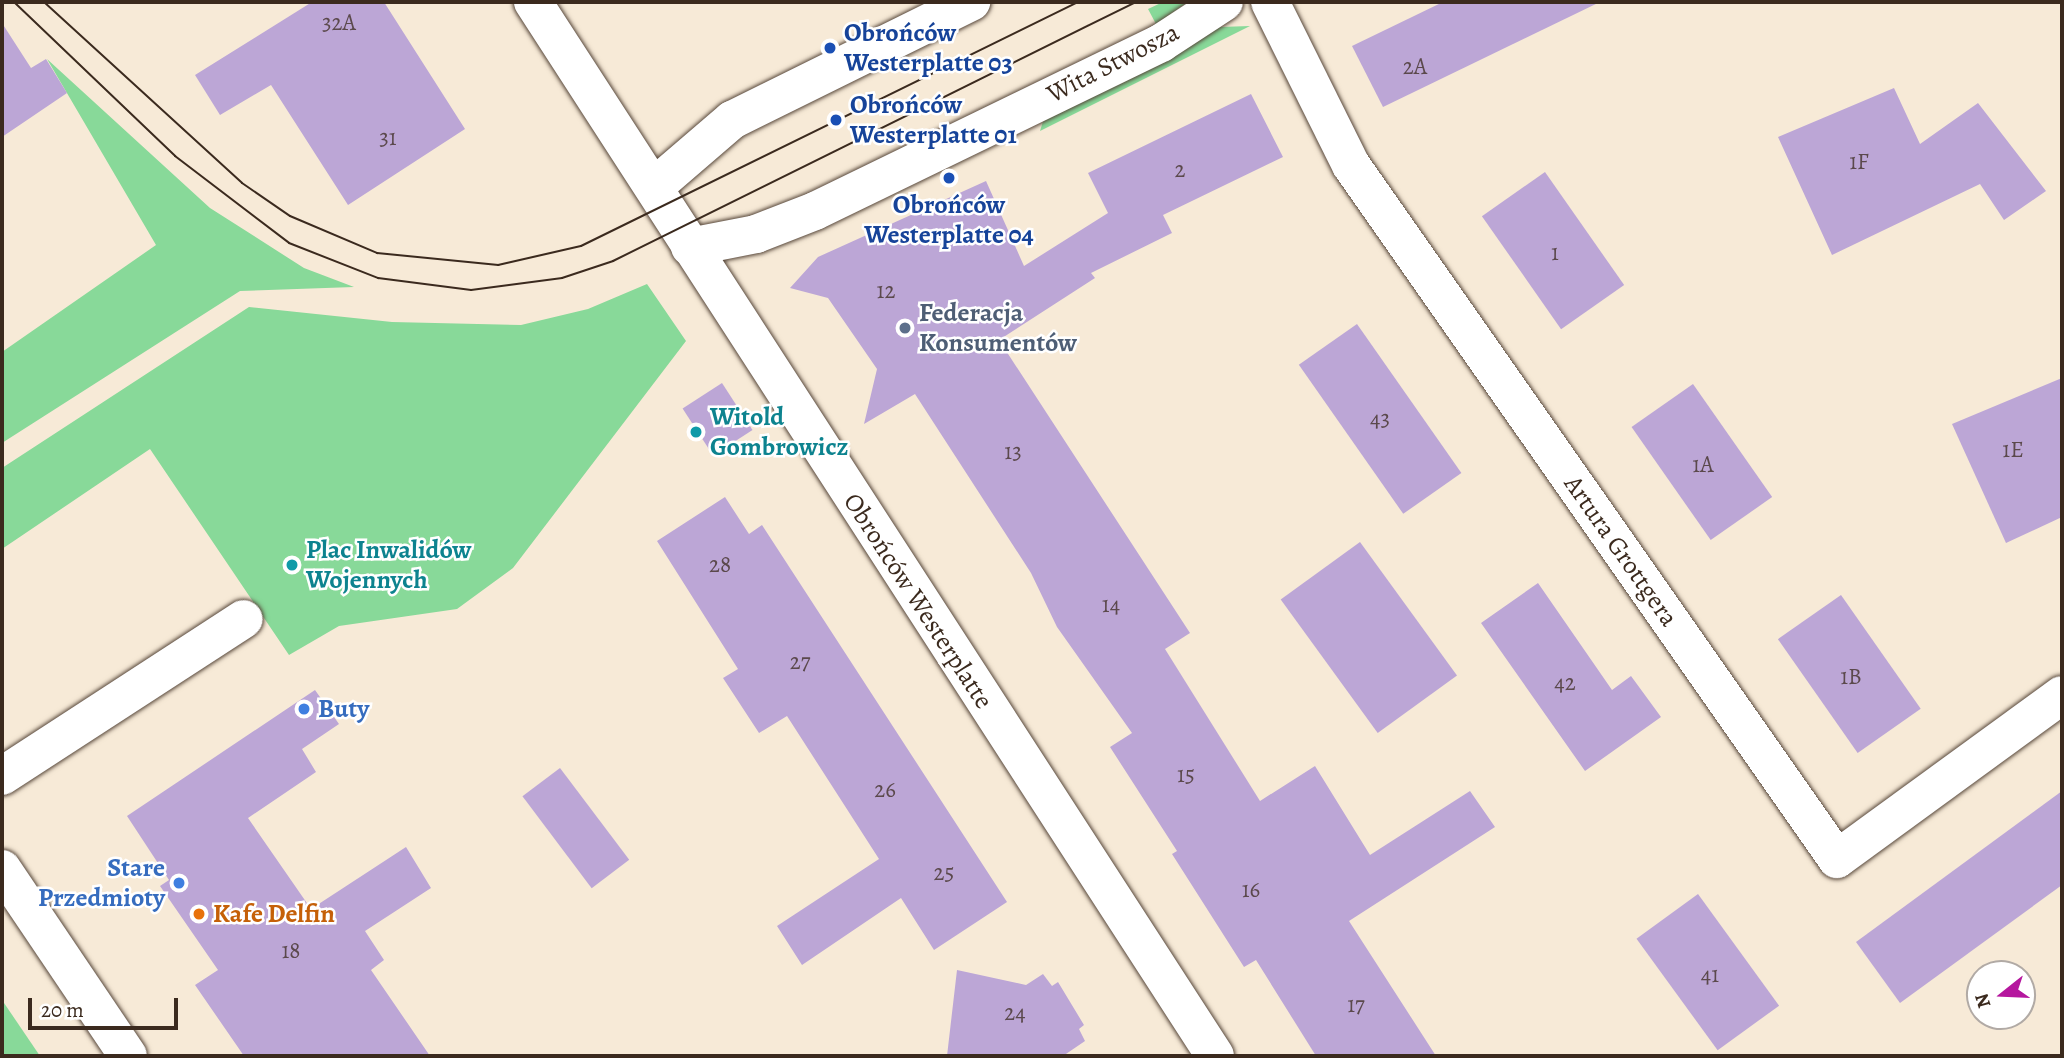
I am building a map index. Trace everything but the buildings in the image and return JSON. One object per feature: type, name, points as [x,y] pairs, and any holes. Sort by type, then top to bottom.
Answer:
[{"type":"street","name":"Obrońców Westerplatte","points":[[533,2],[1215,1056]]},
{"type":"street","points":[[654,187],[732,120],[971,2]]},
{"type":"street","name":"Wita Stwosza","points":[[690,247],[756,234],[815,211],[1160,43],[1224,2]]},
{"type":"street","name":"Artura Grottgera","points":[[1270,2],[1351,165],[1837,859],[2062,695]]},
{"type":"street","points":[[2,776],[244,619]]},
{"type":"street","points":[[2,869],[128,1056]]},
{"type":"green space","points":[[1163,2],[1188,2],[1156,24],[1148,9]]},
{"type":"green space","points":[[1250,26],[1040,131],[1045,115],[1220,27]]},
{"type":"green space","points":[[47,59],[210,208],[304,268],[354,287],[240,291],[2,443],[2,352],[156,245]]},
{"type":"green space","points":[[647,284],[686,341],[513,568],[457,609],[339,626],[289,655],[150,449],[2,549],[2,468],[249,307],[392,322],[521,325],[588,309]]},
{"type":"green space","points":[[2,1000],[40,1056],[2,1056]]},
{"type":"tram line","points":[[14,2],[175,156],[289,243],[378,278],[471,290],[562,278],[613,261],[1136,2]]},
{"type":"tram line","points":[[44,2],[242,183],[290,216],[377,253],[498,265],[581,246],[1078,2]]},
{"type":"place","name":"Obrońców Westerplatte 03","points":[[830,48]]},
{"type":"place","name":"Obrońców Westerplatte 01","points":[[836,120]]},
{"type":"place","name":"Obrońców Westerplatte 04","points":[[949,178]]},
{"type":"place","name":"Federacja Konsumentów","points":[[905,328]]},
{"type":"place","name":"Witold Gombrowicz","points":[[696,432]]},
{"type":"place","name":"Plac Inwalidów Wojennych","points":[[292,565]]},
{"type":"place","name":"Buty","points":[[304,709]]},
{"type":"place","name":"Stare Przedmioty","points":[[179,883]]},
{"type":"place","name":"Kafe Delfin","points":[[199,914]]}]
